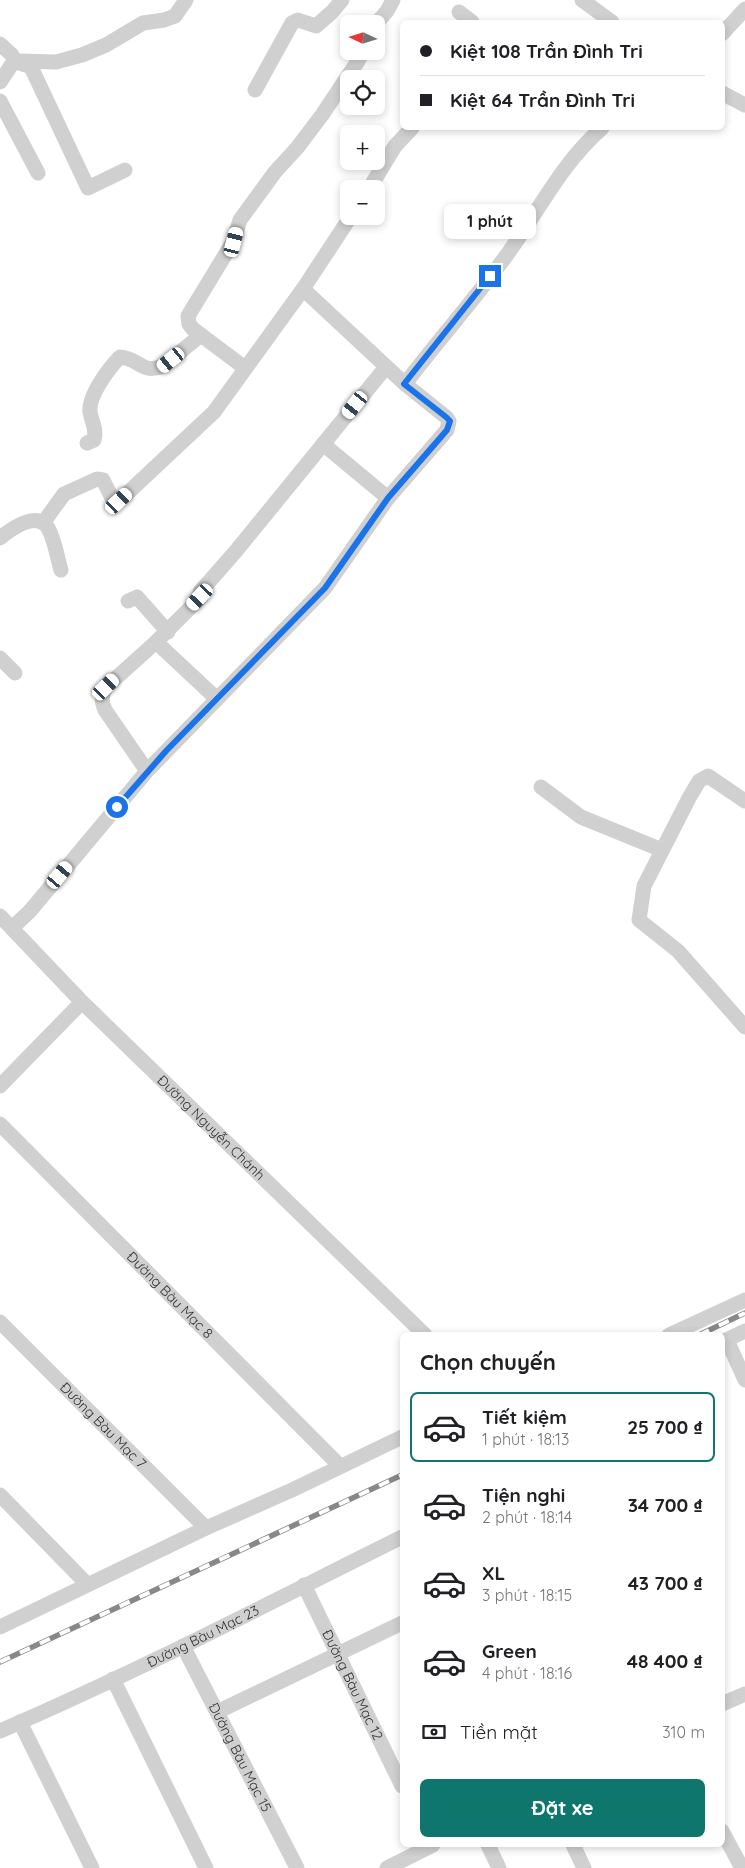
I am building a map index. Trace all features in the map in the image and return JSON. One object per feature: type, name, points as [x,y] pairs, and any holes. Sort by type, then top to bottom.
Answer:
[{"type":"street","points":[[14,61],[56,62],[68,60],[106,45],[144,23],[175,16],[186,0]]},
{"type":"street","points":[[255,90],[292,23],[298,20],[316,26],[342,0]]},
{"type":"street","points":[[384,15],[393,0]]},
{"type":"street","points":[[582,0],[609,20]]},
{"type":"street","points":[[725,31],[745,9]]},
{"type":"street","points":[[459,12],[469,20]]},
{"type":"street","points":[[0,44],[12,54],[14,61],[0,82]]},
{"type":"street","points":[[245,368],[201,335],[189,324],[188,316],[234,242],[240,220],[275,172],[297,148],[322,115],[358,60]]},
{"type":"street","points":[[14,61],[31,67],[88,188],[125,170]]},
{"type":"street","points":[[725,95],[745,105]]},
{"type":"street","points":[[0,101],[38,173]]},
{"type":"street","points":[[374,180],[395,146],[410,130]]},
{"type":"street","points":[[404,384],[511,249],[557,177],[593,130]]},
{"type":"street","points":[[43,523],[64,494],[96,479],[103,480],[113,500],[119,501],[214,412],[303,289],[345,225]]},
{"type":"street","points":[[12,928],[30,911],[148,771],[325,588],[388,498],[447,430],[450,421],[446,417],[404,384],[303,289]]},
{"type":"street","points":[[87,443],[94,440],[96,433],[90,404],[114,362],[120,357],[126,358],[141,367],[156,369],[163,366],[201,335]]},
{"type":"street","points":[[148,771],[105,710],[101,701],[106,687],[168,632],[200,597],[200,592],[236,551],[386,367]]},
{"type":"street","points":[[323,444],[388,498]]},
{"type":"street","points":[[0,538],[15,527],[28,522],[35,520],[43,523],[48,529],[61,570]]},
{"type":"street","points":[[128,601],[137,597],[168,632]]},
{"type":"street","points":[[156,642],[217,699]]},
{"type":"street","points":[[0,658],[15,673]]},
{"type":"street","points":[[745,801],[708,776],[699,782],[644,886],[639,920],[678,951],[745,1027]]},
{"type":"street","points":[[542,787],[581,817],[662,850]]},
{"type":"street","name":"Đường Nguyễn Chánh","points":[[0,916],[82,1002],[422,1332]]},
{"type":"street","points":[[0,1086],[82,1002]]},
{"type":"street","name":"Đường Bàu Mạc 8","points":[[0,1124],[340,1466]]},
{"type":"street","points":[[676,1332],[745,1300]]},
{"type":"street","name":"Đường Bàu Mạc 7","points":[[0,1322],[206,1528]]},
{"type":"street","points":[[725,1341],[745,1331]]},
{"type":"street","points":[[725,1343],[745,1380]]},
{"type":"street","points":[[0,1627],[400,1438]]},
{"type":"street","points":[[0,1496],[88,1584]]},
{"type":"street","name":"Đường Bàu Mạc 23","points":[[0,1731],[183,1646],[304,1584],[400,1538]]},
{"type":"street","name":"Đường Bàu Mạc 12","points":[[304,1584],[400,1782]]},
{"type":"street","points":[[217,1712],[400,1624]]},
{"type":"street","name":"Đường Bàu Mạc 15","points":[[183,1646],[297,1868]]},
{"type":"street","points":[[112,1679],[206,1868]]},
{"type":"street","points":[[725,1703],[745,1694]]},
{"type":"street","points":[[20,1722],[92,1868]]},
{"type":"street","points":[[725,1837],[742,1868]]},
{"type":"street","points":[[387,1868],[428,1847]]},
{"type":"street","points":[[489,1847],[500,1868]]},
{"type":"street","points":[[574,1847],[584,1868]]},
{"type":"railway","points":[[705,1332],[745,1313]]},
{"type":"railway","points":[[0,1662],[400,1476]]},
{"type":"route","points":[[117,807],[166,751],[325,588],[388,498],[447,430],[450,421],[404,384],[490,276]]}]
